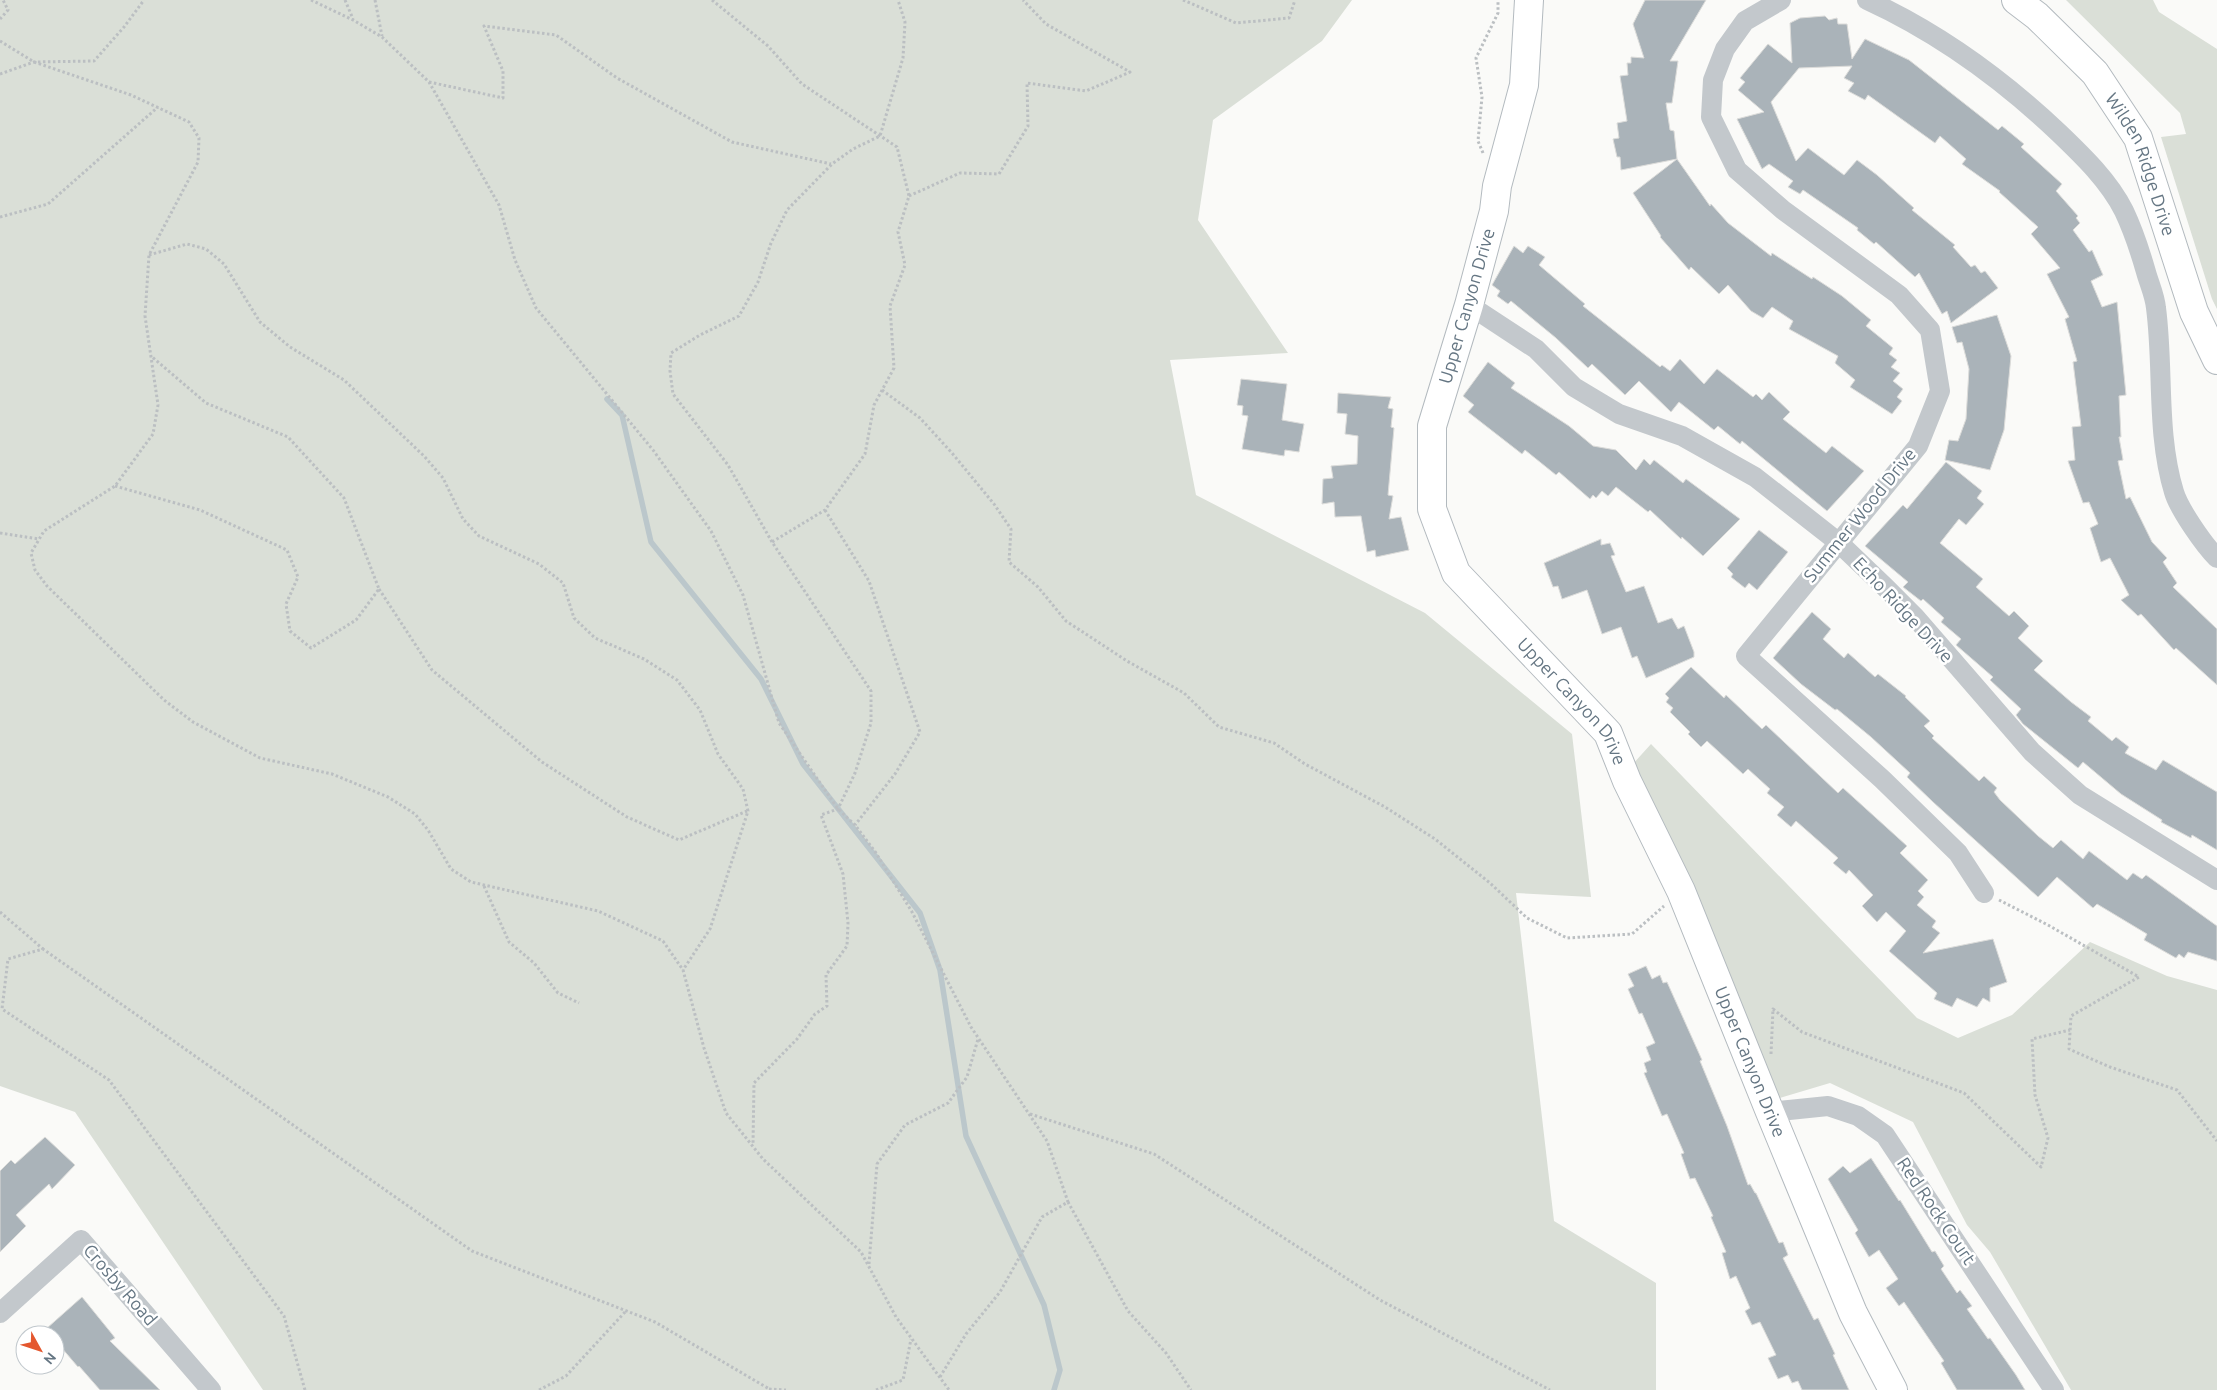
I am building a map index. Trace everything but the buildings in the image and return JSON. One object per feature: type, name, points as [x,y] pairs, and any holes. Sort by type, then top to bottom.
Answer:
[{"type":"street","name":"Upper Canyon Drive","points":[[1528,0],[1524,85],[1497,186],[1494,210],[1432,426],[1432,509],[1456,573],[1608,734],[1627,781],[1681,891],[1853,1312],[1893,1390]]},
{"type":"street","name":"Summer Wood Drive","points":[[1781,0],[1745,21],[1725,49],[1713,80],[1711,117],[1737,170],[1783,210],[1899,295],[1930,330],[1940,391],[1918,446],[1746,656],[1882,779],[1958,853],[1984,892]]},
{"type":"street","points":[[1867,0],[1902,16],[1963,53],[2026,102],[2091,163],[2124,210],[2156,305],[2161,358],[2163,433],[2174,493],[2204,545],[2217,558]]},
{"type":"street","name":"Wilden Ridge Drive","points":[[2016,0],[2037,16],[2095,73],[2138,138],[2194,312],[2217,360]]},
{"type":"street","name":"Echo Ridge Drive","points":[[1468,306],[1536,349],[1574,387],[1619,414],[1682,436],[1755,477],[1838,542],[1915,617],[2032,752],[2080,795],[2217,880]]},
{"type":"street","name":"Red Rock Court","points":[[1770,1112],[1828,1106],[1858,1116],[1885,1135],[2054,1390]]},
{"type":"street","name":"Crosby Road","points":[[0,1313],[81,1240],[211,1390]]},
{"type":"path","points":[[0,19],[8,10],[2,0]]},
{"type":"path","points":[[0,74],[34,62],[94,61],[124,27],[144,0]]},
{"type":"path","points":[[311,0],[353,20],[382,37],[428,82],[499,205],[515,260],[536,308],[653,450],[711,531],[743,595],[779,723],[838,809],[855,824],[876,853],[912,912],[978,1039],[1047,1141],[1068,1202],[1128,1311],[1166,1352],[1191,1390]]},
{"type":"path","points":[[345,0],[353,20]]},
{"type":"path","points":[[375,0],[382,37]]},
{"type":"path","points":[[712,0],[768,46],[802,84],[897,148],[909,196],[898,232],[905,265],[890,306],[894,368],[874,405],[865,454],[824,510],[772,542],[871,691],[871,724],[855,773],[838,809],[822,815],[843,874],[848,923],[847,946],[826,975],[827,1006],[815,1014],[797,1039],[754,1083],[752,1145]]},
{"type":"path","points":[[772,542],[728,465],[673,394],[670,371],[671,353],[700,335],[739,316],[758,282],[771,243],[787,210],[832,164],[852,149],[880,136],[903,58],[905,22],[898,0]]},
{"type":"path","points":[[909,196],[960,173],[999,174],[1028,126],[1027,83],[1086,91],[1130,72],[1046,24],[1023,0]]},
{"type":"path","points":[[1183,0],[1236,22],[1289,18],[1295,0]]},
{"type":"path","points":[[1497,186],[1478,141],[1482,97],[1476,58],[1498,12],[1498,0]]},
{"type":"path","points":[[428,82],[503,98],[503,70],[484,26],[556,35],[617,78],[732,142],[832,164]]},
{"type":"path","points":[[0,42],[34,62],[131,95],[189,122],[199,138],[198,162],[149,255],[145,316],[158,405],[153,434],[115,486],[44,531],[31,554],[35,570],[47,586],[164,700],[193,722],[260,758],[332,774],[388,796],[415,814],[428,830],[451,869],[471,882],[598,911],[663,941],[683,970],[704,1048],[726,1114],[764,1159],[861,1252],[896,1317],[949,1390]]},
{"type":"path","points":[[0,217],[48,204],[158,108]]},
{"type":"path","points":[[149,255],[187,244],[206,249],[224,264],[260,322],[290,347],[344,380],[424,456],[444,478],[463,519],[479,536],[539,564],[563,583],[574,618],[595,638],[644,659],[677,680],[700,710],[718,754],[743,789],[748,811],[710,929],[683,970]]},
{"type":"path","points":[[151,356],[206,403],[288,437],[344,498],[379,589],[432,670],[542,762],[627,817],[679,840],[748,811]]},
{"type":"path","points":[[882,390],[920,418],[952,452],[994,504],[1011,529],[1009,562],[1038,586],[1066,621],[1127,661],[1184,693],[1220,727],[1274,743],[1305,764],[1385,807],[1435,840],[1490,883],[1526,918],[1567,938],[1632,934],[1681,891]]},
{"type":"path","points":[[115,486],[200,510],[287,550],[298,577],[286,604],[290,631],[311,648],[356,620],[379,589]]},
{"type":"path","points":[[824,510],[869,581],[920,732],[895,774],[855,824]]},
{"type":"path","points":[[0,532],[39,539]]},
{"type":"path","points":[[484,885],[509,942],[534,962],[558,993],[579,1003]]},
{"type":"path","points":[[1984,892],[2048,925],[2139,977],[2071,1016],[2070,1049],[2110,1067],[2177,1090],[2217,1142]]},
{"type":"path","points":[[0,912],[42,949],[472,1251],[654,1322],[770,1389],[786,1390]]},
{"type":"path","points":[[42,949],[8,959],[2,1010],[109,1080],[284,1316],[305,1390]]},
{"type":"path","points":[[1771,1056],[1773,1009],[1802,1032],[1964,1094],[2041,1167],[2048,1138],[2035,1095],[2032,1039],[2070,1030]]},
{"type":"path","points":[[869,1266],[877,1164],[905,1125],[948,1103],[967,1077],[978,1039]]},
{"type":"path","points":[[1029,1114],[1154,1154],[1380,1300],[1550,1390]]},
{"type":"path","points":[[940,1377],[966,1334],[1000,1292],[1042,1217],[1068,1202]]},
{"type":"path","points":[[539,1390],[566,1376],[626,1311]]},
{"type":"path","points":[[876,1390],[903,1380],[912,1338]]},
{"type":"shaded area","points":[[0,0],[1352,0],[1322,41],[1213,120],[1198,220],[1288,353],[1170,360],[1196,495],[1425,613],[1572,734],[1591,897],[1516,893],[1554,1221],[1656,1283],[1656,1390],[263,1390],[75,1112],[0,1086]]},
{"type":"shaded area","points":[[2066,0],[2153,0],[2159,12],[2217,49],[2217,309],[2212,299],[2161,137],[2186,134],[2180,113]]},
{"type":"shaded area","points":[[1651,744],[1917,1018],[1958,1038],[2012,1015],[2090,942],[2167,976],[2217,990],[2217,1390],[2071,1390],[1990,1252],[1967,1225],[1913,1122],[1830,1083],[1776,1099],[1632,765]]},
{"type":"waterway","points":[[607,399],[622,415],[651,542],[761,679],[803,764],[920,913],[940,970],[966,1136],[1044,1305],[1060,1370],[1054,1390]]}]
